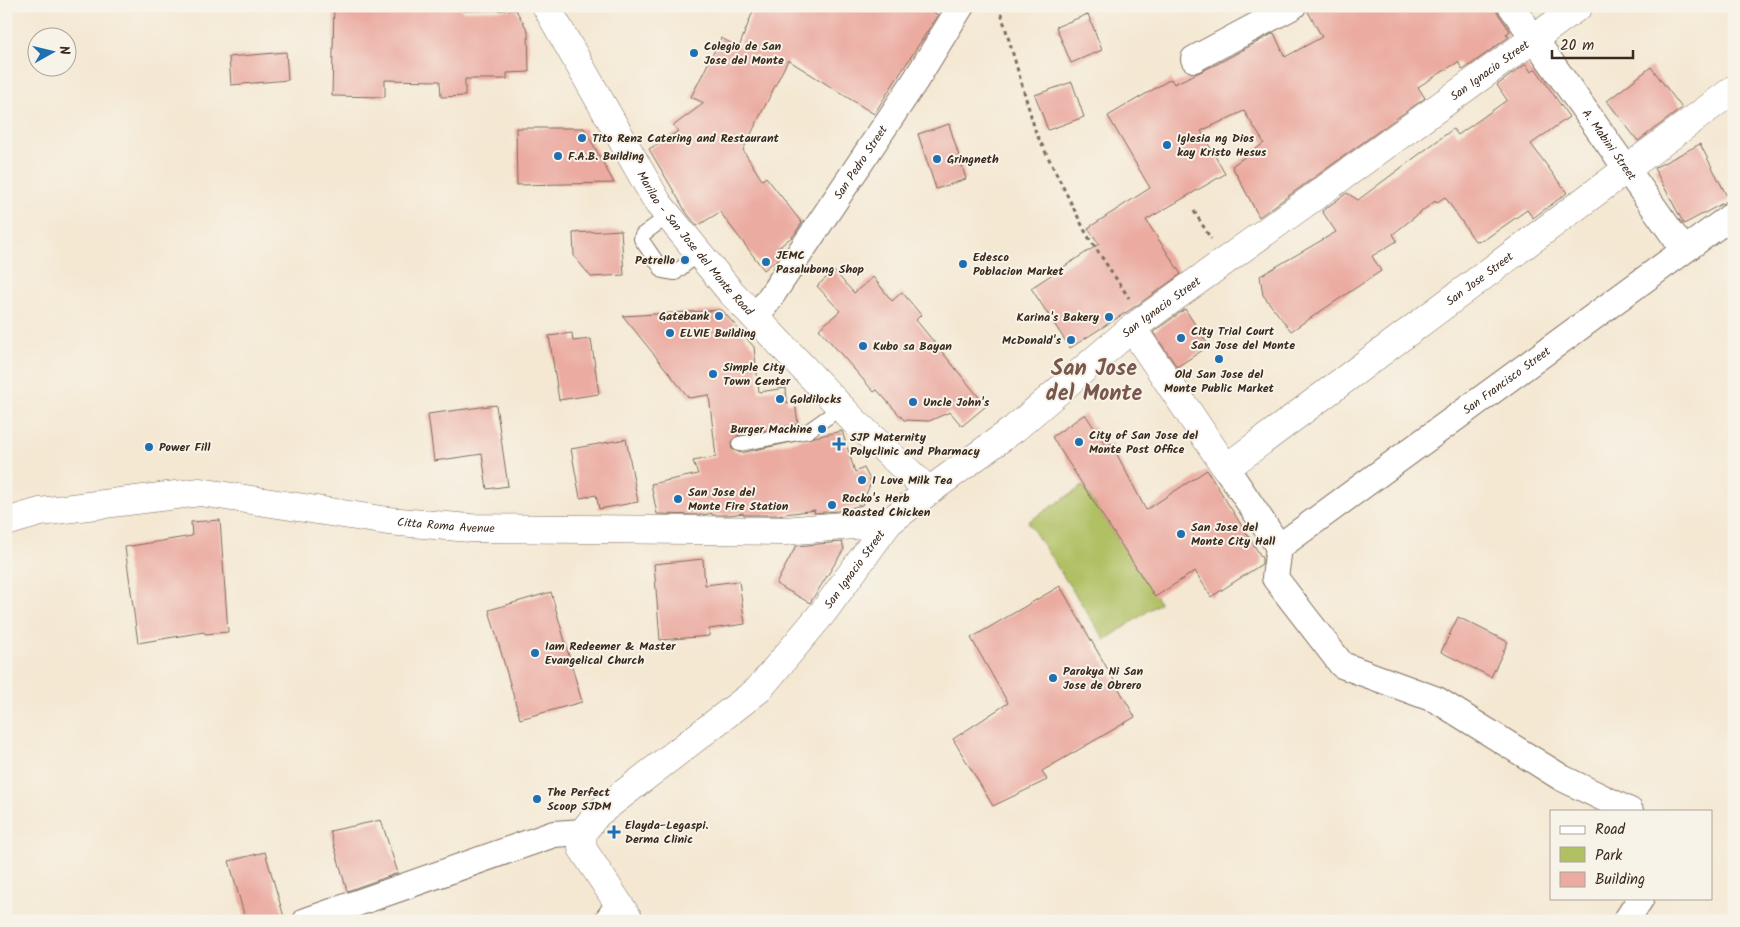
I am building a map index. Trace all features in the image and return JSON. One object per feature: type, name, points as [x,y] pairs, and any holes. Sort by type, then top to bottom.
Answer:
[{"type":"main road","name":"Marilao - San Jose del Monte Road","points":[[546,6],[658,203],[668,216],[730,291],[757,317],[842,408],[929,491]]},
{"type":"main road","name":"San Ignacio Street","points":[[583,832],[597,814],[758,690],[824,611],[889,522],[1014,428],[1138,324],[1579,6]]},
{"type":"main road","name":"San Jose Street","points":[[1226,468],[1734,89]]},
{"type":"main road","points":[[1138,324],[1226,468]]},
{"type":"main road","name":"Citta Roma Avenue","points":[[6,522],[40,512],[200,492],[388,521],[470,528],[785,531],[889,522]]},
{"type":"main road","points":[[583,832],[582,848],[619,915]]},
{"type":"street","name":"San Pedro Street","points":[[757,317],[916,80],[961,6]]},
{"type":"street","points":[[1194,59],[1293,6]]},
{"type":"street","name":"A. Mabini Street","points":[[1511,6],[1626,171],[1684,250]]},
{"type":"street","name":"San Francisco Street","points":[[1279,547],[1734,214]]},
{"type":"street","points":[[1226,468],[1279,547],[1276,578],[1342,665],[1437,700],[1562,778],[1628,810]]},
{"type":"street","points":[[306,921],[554,834],[583,832]]},
{"type":"street","points":[[1626,921],[1640,900]]},
{"type":"lane","points":[[668,216],[648,229],[641,239],[663,271],[675,273],[699,253]]},
{"type":"lane","points":[[739,444],[808,431],[842,408]]},
{"type":"path","points":[[999,6],[1036,133],[1087,234],[1138,324]]},
{"type":"green space","points":[[1083,486],[1160,603],[1105,640],[1028,522]]},
{"type":"building","points":[[334,6],[460,6],[462,11],[516,10],[528,31],[529,72],[507,73],[507,79],[465,79],[465,96],[441,97],[440,81],[385,80],[385,97],[332,96]]},
{"type":"building","points":[[755,6],[924,6],[938,15],[874,114],[788,60],[743,150],[762,180],[766,177],[802,223],[793,236],[778,248],[782,253],[777,260],[764,270],[720,212],[697,226],[686,212],[649,149],[679,131],[673,126],[704,103],[691,97],[721,38],[739,47]]},
{"type":"building","points":[[1308,6],[1493,6],[1510,31],[1506,34],[1509,37],[1463,70],[1458,62],[1418,87],[1425,98],[1259,217],[1232,166],[1264,143],[1244,111],[1201,131],[1225,174],[1146,220],[1181,274],[1136,306],[1070,348],[1031,288],[1099,244],[1088,228],[1150,188],[1108,116],[1171,79],[1174,84],[1219,63],[1274,33],[1285,57],[1322,37],[1307,10]]},
{"type":"building","points":[[1088,14],[1102,50],[1071,63],[1056,27]]},
{"type":"building","points":[[286,52],[288,80],[231,85],[229,57]]},
{"type":"building","points":[[1526,64],[1531,72],[1536,69],[1569,117],[1531,144],[1567,193],[1533,218],[1527,210],[1484,240],[1475,241],[1445,197],[1436,203],[1435,201],[1393,234],[1397,241],[1372,256],[1381,271],[1291,331],[1263,295],[1260,276],[1336,232],[1322,211],[1347,193],[1358,200],[1453,129],[1458,135],[1507,100],[1497,85]]},
{"type":"building","points":[[1651,67],[1682,108],[1638,141],[1607,101]]},
{"type":"building","points":[[1072,82],[1084,117],[1048,130],[1035,95]]},
{"type":"building","points":[[949,124],[966,179],[936,189],[918,134]]},
{"type":"building","name":"F.A.B. Building","points":[[516,128],[584,128],[614,183],[517,185]]},
{"type":"building","points":[[1700,144],[1729,200],[1684,224],[1654,168]]},
{"type":"building","points":[[621,230],[624,275],[591,277],[574,256],[573,233]]},
{"type":"building","points":[[834,271],[854,293],[873,277],[892,301],[902,292],[921,315],[916,320],[986,406],[962,426],[950,412],[929,421],[904,420],[877,390],[874,392],[819,329],[840,311],[817,286]]},
{"type":"building","name":"City Trial Court San Jose del Monte","points":[[1185,309],[1209,346],[1177,367],[1153,332]]},
{"type":"building","points":[[722,310],[754,347],[759,392],[786,388],[787,403],[795,402],[798,424],[737,436],[731,442],[732,449],[741,453],[842,431],[855,472],[864,468],[871,482],[862,505],[838,511],[814,513],[815,510],[778,515],[744,515],[743,513],[730,515],[712,515],[712,513],[703,515],[657,514],[651,484],[698,474],[693,461],[716,457],[709,395],[689,398],[623,316]]},
{"type":"building","points":[[572,333],[573,341],[591,339],[599,394],[559,400],[549,336]]},
{"type":"building","points":[[496,405],[508,486],[487,489],[482,454],[434,461],[428,414]]},
{"type":"building","points":[[1085,414],[1107,447],[1111,443],[1146,510],[1207,470],[1262,558],[1262,564],[1211,597],[1195,571],[1155,597],[1052,437]]},
{"type":"building","points":[[626,439],[638,502],[599,509],[596,495],[580,498],[571,449]]},
{"type":"building","points":[[220,520],[228,632],[205,634],[204,632],[138,643],[125,547],[192,536],[191,522]]},
{"type":"building","points":[[842,542],[844,549],[810,603],[776,584],[796,546]]},
{"type":"building","points":[[703,559],[705,585],[739,581],[745,624],[709,629],[709,636],[660,640],[654,564]]},
{"type":"building","name":"Parokya Ni San Jose de Obrero","points":[[1060,586],[1135,717],[1042,771],[1047,780],[993,806],[953,739],[1008,703],[971,638]]},
{"type":"building","name":"Iam Redeemer & Master Evangelical Church","points":[[551,592],[582,702],[520,719],[489,610]]},
{"type":"building","points":[[1458,617],[1508,642],[1491,677],[1441,652]]},
{"type":"building","points":[[381,820],[398,873],[347,891],[330,831]]},
{"type":"building","points":[[265,852],[284,917],[268,921],[246,921],[229,861]]},
{"type":"place","name":"Colegio de San Jose del Monte","points":[[694,53]]},
{"type":"place","name":"Tito Renz Catering and Restaurant","points":[[582,138]]},
{"type":"place","name":"Iglesia ng Dios kay Kristo Hesus","points":[[1167,145]]},
{"type":"place","name":"F.A.B. Building","points":[[558,156]]},
{"type":"place","name":"Gringneth","points":[[937,159]]},
{"type":"place","name":"Petrello","points":[[685,260]]},
{"type":"place","name":"JEMC Pasalubong Shop","points":[[766,262]]},
{"type":"place","name":"Edesco Poblacion Market","points":[[963,264]]},
{"type":"place","name":"Gatebank","points":[[719,316]]},
{"type":"place","name":"Karina's Bakery","points":[[1109,317]]},
{"type":"place","name":"ELVIE Building","points":[[670,333]]},
{"type":"place","name":"City Trial Court San Jose del Monte","points":[[1181,338]]},
{"type":"place","name":"McDonald's","points":[[1071,340]]},
{"type":"place","name":"Kubo sa Bayan","points":[[863,346]]},
{"type":"place","name":"Old San Jose del Monte Public Market","points":[[1219,359]]},
{"type":"place","name":"Simple City Town Center","points":[[713,374]]},
{"type":"place","name":"Goldilocks","points":[[780,399]]},
{"type":"place","name":"Uncle John's","points":[[913,402]]},
{"type":"place","name":"Burger Machine","points":[[822,429]]},
{"type":"place","name":"City of San Jose del Monte Post Office","points":[[1079,442]]},
{"type":"place","name":"SJP Maternity Polyclinic and Pharmacy","points":[[839,444]]},
{"type":"place","name":"Power Fill","points":[[149,447]]},
{"type":"place","name":"I Love Milk Tea","points":[[862,480]]},
{"type":"place","name":"San Jose del Monte Fire Station","points":[[678,499]]},
{"type":"place","name":"Rocko's Herb Roasted Chicken","points":[[832,505]]},
{"type":"place","name":"San Jose del Monte City Hall","points":[[1181,534]]},
{"type":"place","name":"Iam Redeemer & Master Evangelical Church","points":[[535,653]]},
{"type":"place","name":"Parokya Ni San Jose de Obrero","points":[[1053,678]]},
{"type":"place","name":"The Perfect Scoop SJDM","points":[[537,799]]},
{"type":"place","name":"Elayda-Legaspi. Derma Clinic","points":[[614,832]]},
{"type":"district","name":"San Jose del Monte","points":[[1094,380]]}]
